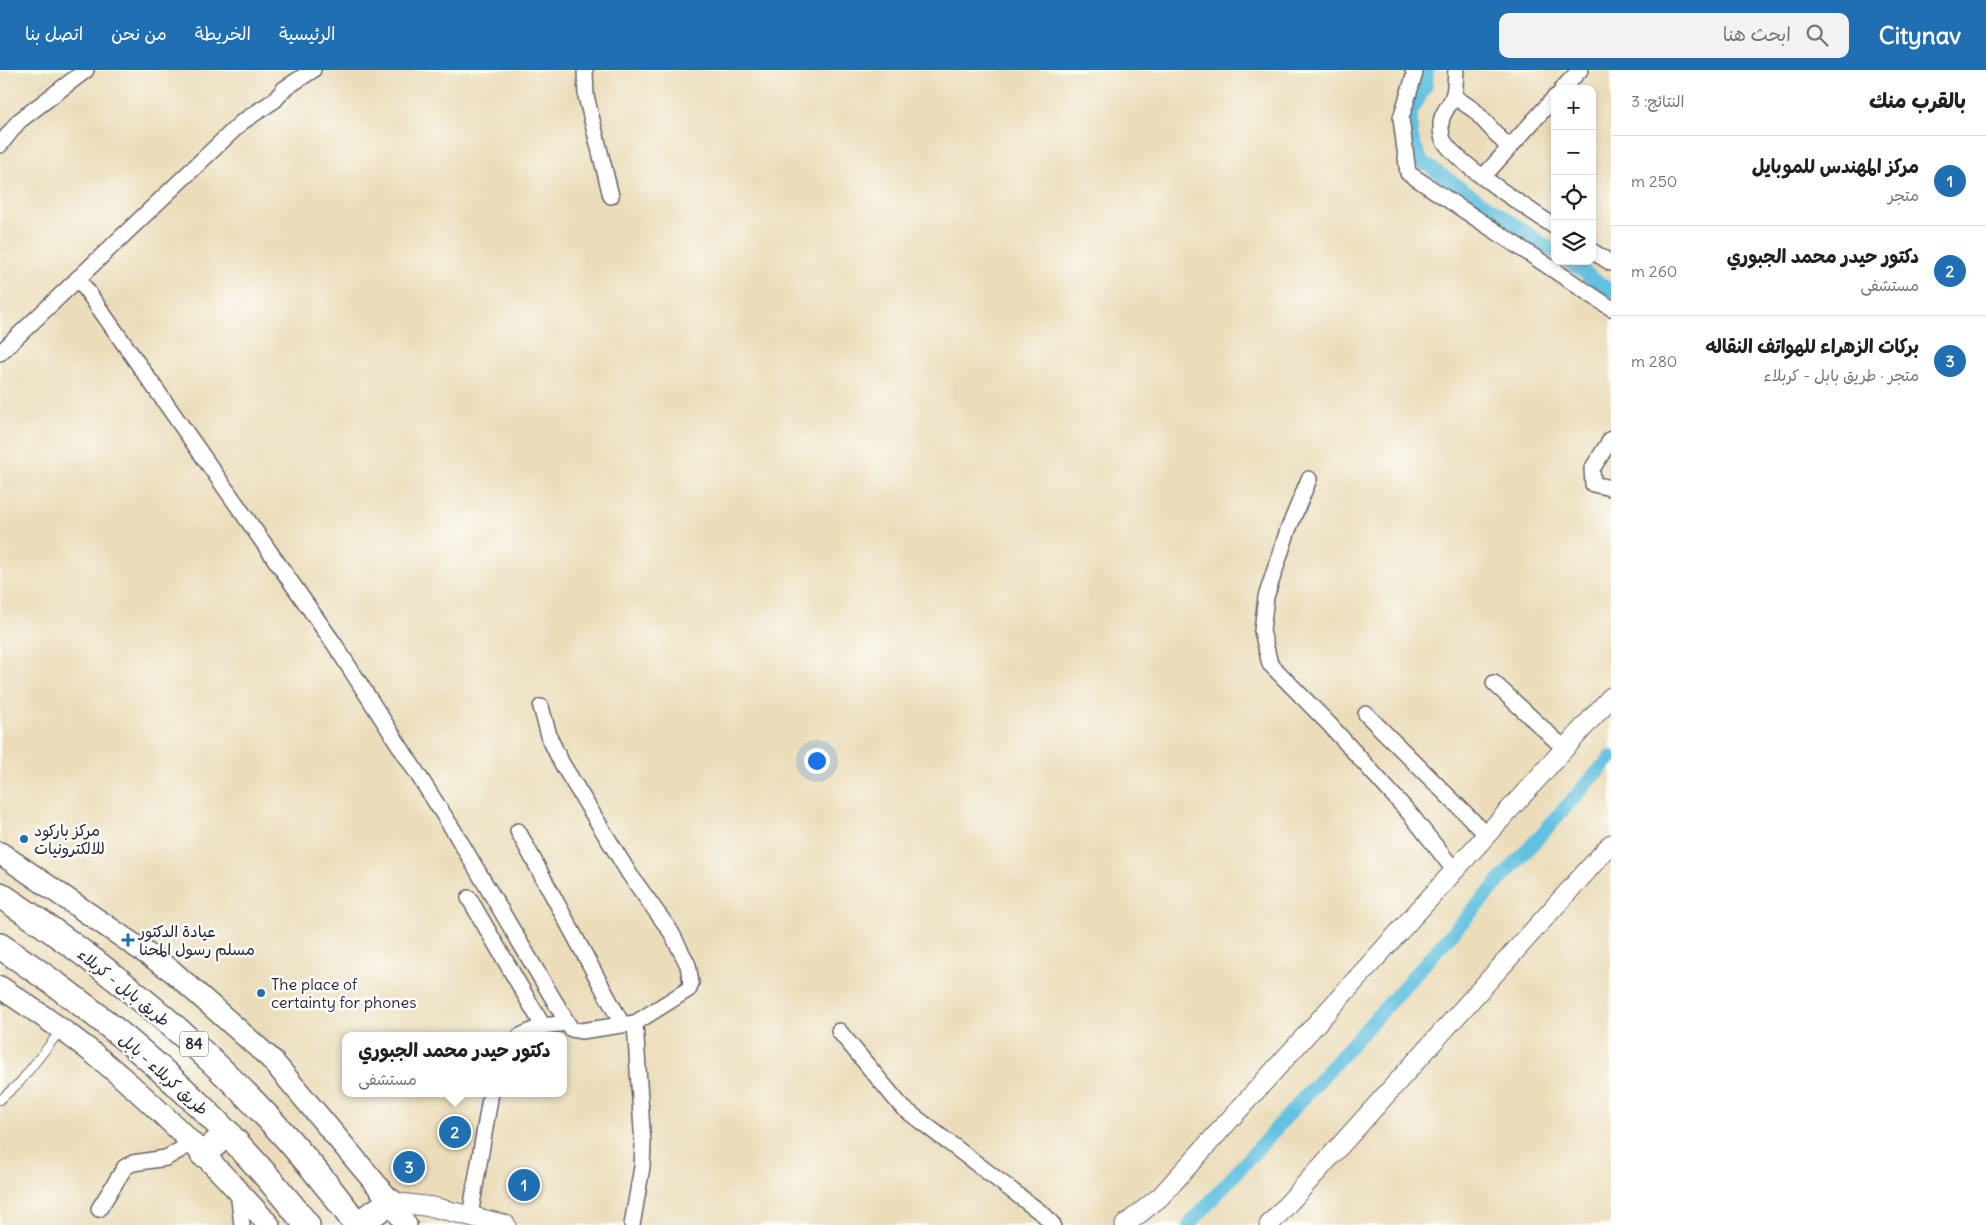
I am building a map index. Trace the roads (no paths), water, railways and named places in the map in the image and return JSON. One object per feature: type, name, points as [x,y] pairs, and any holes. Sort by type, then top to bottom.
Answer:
[{"type":"highway","name":"طريق بابل - كربلاء","points":[[0,895],[73,946],[196,1046],[240,1088],[295,1147],[357,1225]]},
{"type":"highway","name":"طريق كربلاء - بابل","points":[[0,946],[78,1001],[142,1052],[196,1101],[228,1133],[307,1225]]},
{"type":"highway","points":[[198,1148],[228,1133]]},
{"type":"highway","points":[[357,1225],[391,1202]]},
{"type":"main road","points":[[0,853],[172,971],[270,1059],[391,1202],[406,1225]]},
{"type":"main road","points":[[0,987],[62,1029],[126,1081],[198,1148],[268,1225]]},
{"type":"street","points":[[0,145],[19,121],[86,70]]},
{"type":"street","points":[[0,353],[173,190],[242,122],[275,100],[284,89],[313,70]]},
{"type":"street","points":[[585,70],[586,96],[611,196]]},
{"type":"street","points":[[1413,70],[1415,73],[1401,118],[1408,173],[1611,308]]},
{"type":"street","points":[[1456,70],[1453,96],[1442,114],[1442,135],[1445,145],[1483,176],[1551,224]]},
{"type":"street","points":[[1566,85],[1580,70]]},
{"type":"street","points":[[1453,96],[1474,110],[1508,147]]},
{"type":"street","points":[[1483,176],[1551,101]]},
{"type":"street","points":[[1596,253],[1611,262]]},
{"type":"street","points":[[78,278],[340,653],[454,831],[571,1029],[581,1031],[628,1023],[688,989],[691,983],[688,965],[671,932],[630,875],[560,762],[550,739],[541,707]]},
{"type":"street","points":[[1611,439],[1592,469],[1594,484],[1611,488]]},
{"type":"street","points":[[1309,478],[1288,530],[1266,597],[1262,631],[1270,664],[1329,724],[1411,815],[1455,871]]},
{"type":"street","points":[[1494,682],[1564,748]]},
{"type":"street","points":[[1125,1225],[1160,1197],[1308,1030],[1455,871],[1611,697]]},
{"type":"street","points":[[1366,714],[1487,835]]},
{"type":"street","points":[[518,831],[628,1023],[643,1145],[642,1167],[632,1225]]},
{"type":"street","points":[[1269,1225],[1611,844]]},
{"type":"street","points":[[469,898],[543,1026]]},
{"type":"street","points":[[529,1032],[543,1026],[567,1023]]},
{"type":"street","points":[[839,1031],[902,1107],[1044,1215],[1053,1225]]},
{"type":"street","points":[[470,1216],[490,1097]]},
{"type":"street","points":[[99,1209],[126,1167],[133,1163],[166,1158],[198,1148]]},
{"type":"street","points":[[238,1191],[242,1225]]},
{"type":"street","points":[[391,1202],[433,1207],[506,1225]]},
{"type":"lane","points":[[0,1100],[20,1082],[62,1029]]},
{"type":"waterway","points":[[1427,70],[1426,85],[1411,112],[1411,136],[1421,161],[1551,249]]},
{"type":"waterway","points":[[1574,265],[1611,291]]},
{"type":"waterway","points":[[1189,1225],[1611,757]]},
{"type":"place","name":"مركز باركود للالكترونيات","points":[[24,839]]},
{"type":"place","name":"عيادة الدكتور مسلم رسول المحنا","points":[[128,940]]},
{"type":"place","name":"The place of certainty for phones","points":[[261,993]]},
{"type":"place","name":"دكتور حيدر محمد الجبوري","points":[[455,1132]]},
{"type":"place","name":"بركات الزهراء للهواتف النقاله","points":[[409,1167]]},
{"type":"place","name":"مركز المهندس للموبايل","points":[[524,1185]]}]
